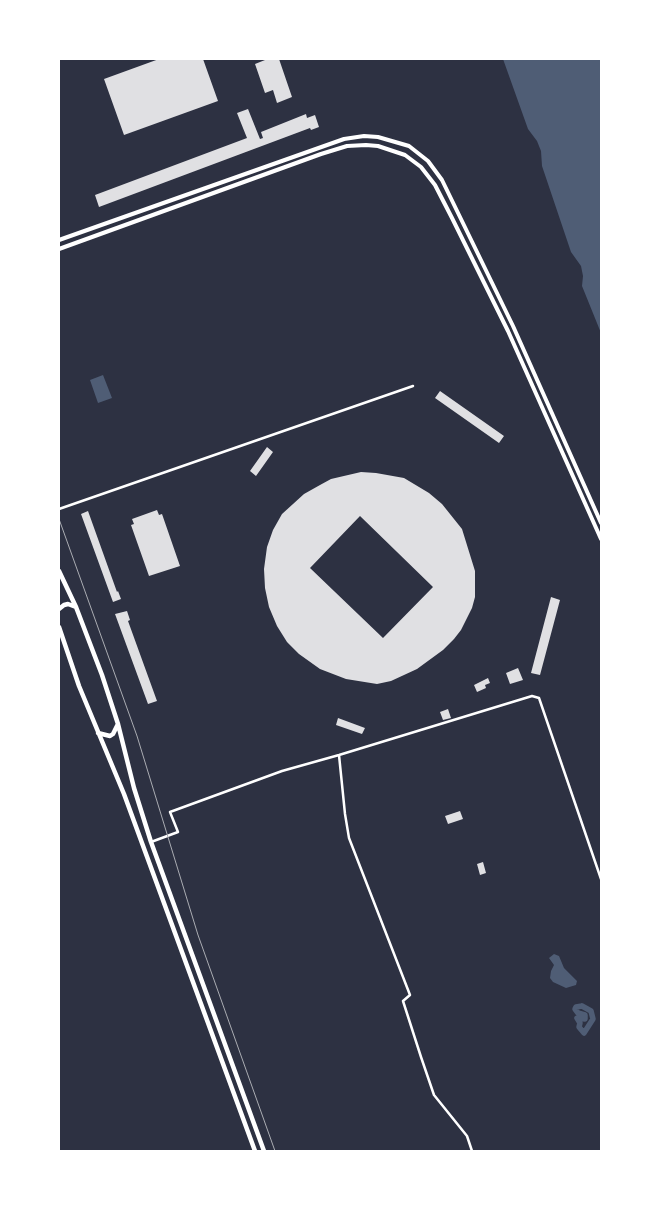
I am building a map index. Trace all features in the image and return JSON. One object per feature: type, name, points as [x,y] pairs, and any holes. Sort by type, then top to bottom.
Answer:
[{"type":"main road","points":[[59,240],[328,143],[364,136],[378,136],[409,146],[428,160],[442,180],[513,326],[601,523]]},
{"type":"main road","points":[[59,249],[347,146],[378,146],[405,155],[421,167],[435,185],[508,331],[601,539]]},
{"type":"main road","points":[[59,571],[76,607],[118,724],[134,788],[151,842],[264,1151]]},
{"type":"main road","points":[[59,609],[68,604],[76,607]]},
{"type":"main road","points":[[59,626],[79,686],[124,794],[255,1151]]},
{"type":"main road","points":[[98,733],[110,736],[118,724]]},
{"type":"street","points":[[59,509],[413,386]]},
{"type":"street","points":[[151,842],[178,832],[170,812],[282,771],[532,696],[539,698],[601,879]]},
{"type":"street","points":[[340,755],[345,814],[352,846],[410,995],[403,1001],[432,1090],[467,1136],[472,1151]]},
{"type":"water","points":[[503,59],[601,59],[601,333],[582,286],[581,266],[571,252],[542,166],[541,151],[537,141],[528,129]]},
{"type":"water","points":[[103,375],[112,398],[98,403],[90,380]]},
{"type":"water","points":[[554,954],[559,956],[564,968],[577,981],[576,985],[566,988],[553,982],[550,978],[554,965],[549,958]]},
{"type":"building","points":[[159,59],[203,59],[218,101],[124,135],[104,79]]},
{"type":"building","points":[[264,59],[279,59],[292,97],[277,103],[273,90],[265,93],[255,64]]},
{"type":"building","points":[[248,109],[260,139],[263,138],[261,132],[306,114],[307,118],[315,115],[319,127],[311,130],[310,128],[99,207],[95,195],[247,138],[237,113]]},
{"type":"building","points":[[440,391],[504,436],[499,443],[435,398]]},
{"type":"building","points":[[267,447],[273,452],[256,476],[250,471]]},
{"type":"building","points":[[361,472],[376,473],[404,478],[429,493],[442,504],[462,529],[475,571],[475,597],[472,608],[461,630],[443,650],[417,669],[391,681],[377,684],[346,679],[320,669],[299,654],[287,642],[277,626],[269,607],[264,569],[267,547],[273,530],[282,514],[304,494],[331,479]],"holes":[[[360,516],[433,587],[383,638],[310,568]]]},
{"type":"building","points":[[157,510],[159,515],[162,514],[180,566],[149,576],[131,525],[134,524],[132,519]]},
{"type":"building","points":[[88,511],[121,599],[113,602],[81,514]]},
{"type":"building","points":[[551,597],[560,600],[540,675],[531,673]]},
{"type":"building","points":[[127,611],[130,620],[128,621],[157,701],[148,704],[115,614]]},
{"type":"building","points":[[518,668],[523,680],[510,684],[506,673]]},
{"type":"building","points":[[488,678],[490,683],[485,685],[486,688],[477,692],[474,685]]},
{"type":"building","points":[[448,709],[451,718],[443,720],[440,712]]},
{"type":"building","points":[[338,718],[365,728],[362,734],[336,725]]},
{"type":"building","points":[[460,811],[463,819],[448,824],[445,816]]},
{"type":"building","points":[[483,862],[486,873],[480,875],[477,864]]},
{"type":"waterway","points":[[582,1006],[591,1011],[593,1019],[584,1033],[579,1027],[580,1023],[577,1018],[585,1019],[585,1015],[578,1013],[575,1009],[582,1006]]},
{"type":"tram line","points":[[59,519],[137,736],[198,935],[275,1151]]}]
